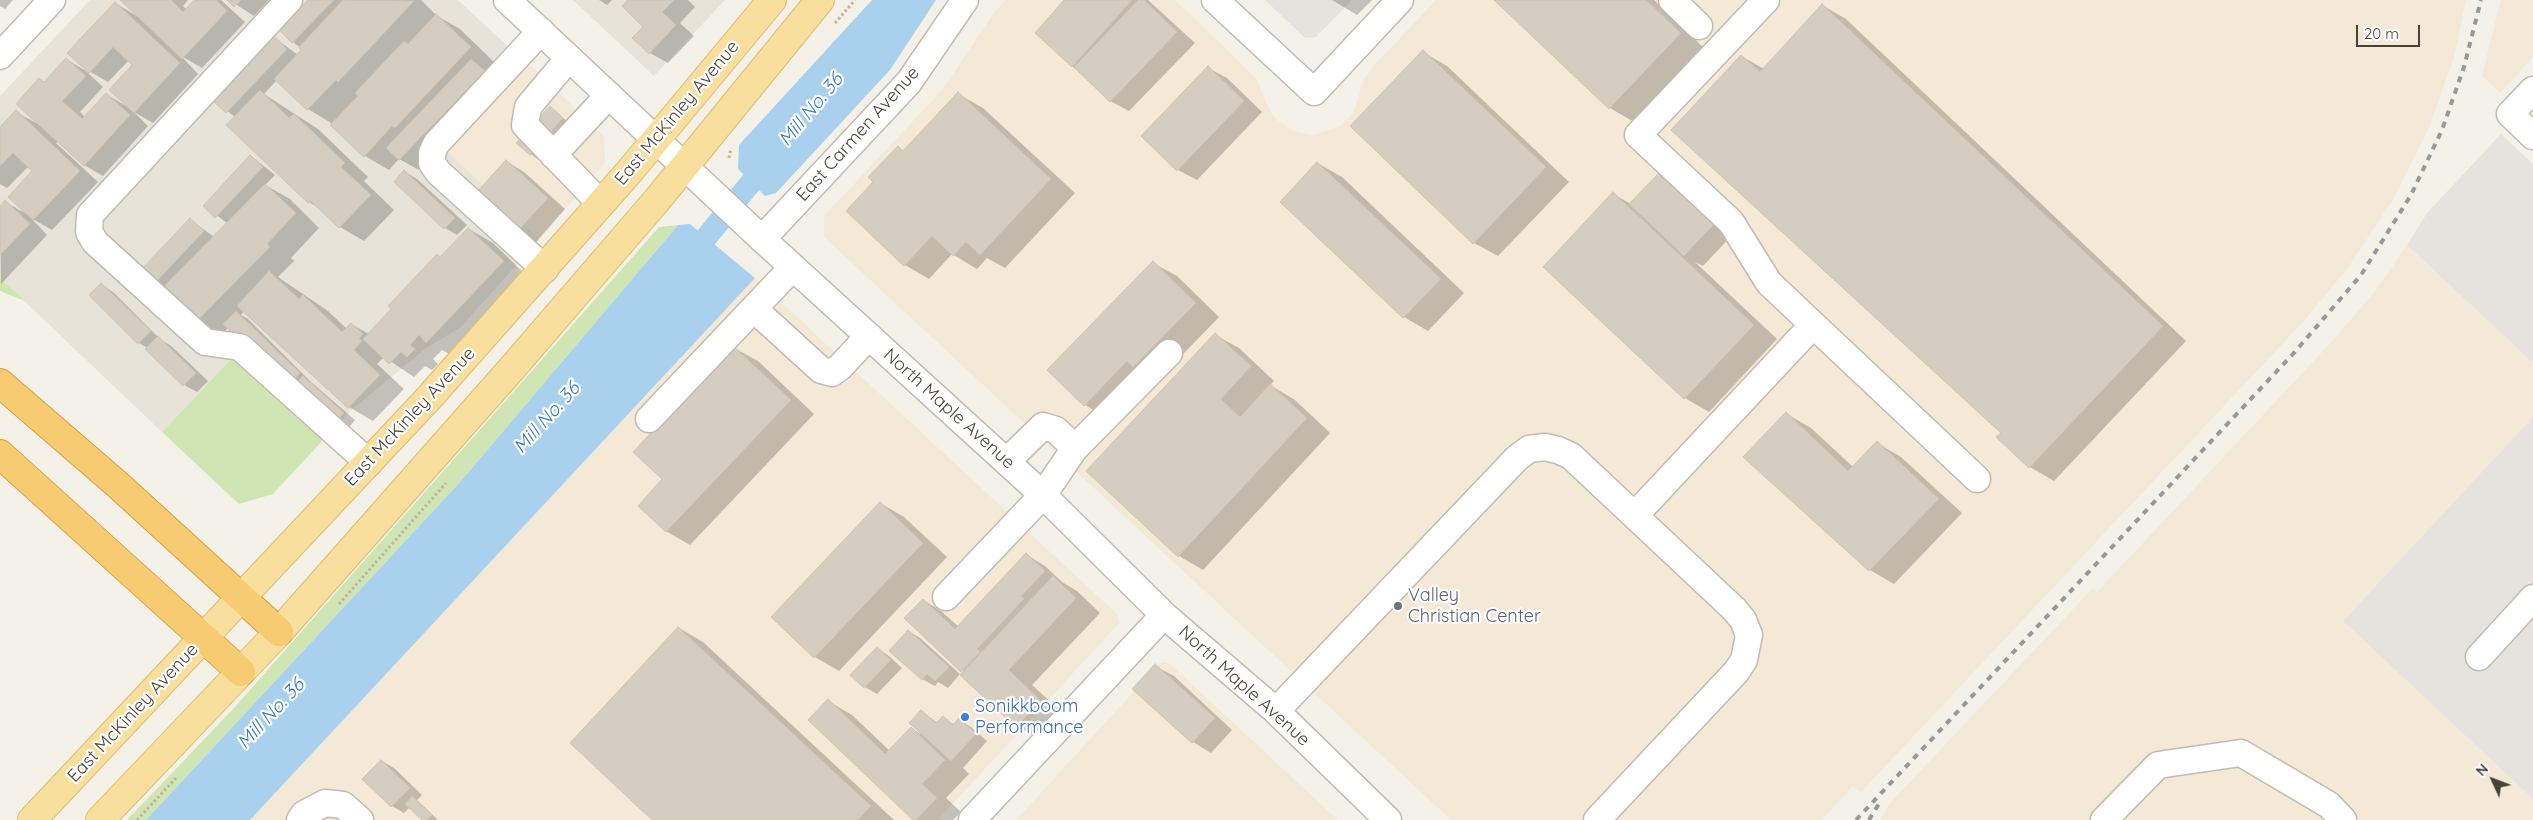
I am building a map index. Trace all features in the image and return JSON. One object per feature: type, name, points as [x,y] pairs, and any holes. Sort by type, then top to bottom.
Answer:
[{"type":"highway","points":[[0,383],[118,485],[279,632]]},
{"type":"highway","points":[[0,454],[241,672]]},
{"type":"main road","name":"East McKinley Avenue","points":[[32,820],[369,463],[545,268],[656,140],[772,0]]},
{"type":"main road","points":[[100,820],[279,632],[514,366],[684,167],[820,0]]},
{"type":"street","points":[[0,56],[52,0]]},
{"type":"street","points":[[289,0],[90,215],[89,232],[95,242],[204,342],[240,347],[369,463]]},
{"type":"street","name":"North Maple Avenue","points":[[507,0],[762,239],[1007,461],[1164,615],[1276,711],[1388,820]]},
{"type":"street","name":"East Carmen Avenue","points":[[762,239],[909,82],[965,0]]},
{"type":"street","points":[[1215,0],[1314,92],[1400,0]]},
{"type":"street","points":[[1672,0],[1698,26]]},
{"type":"street","points":[[1766,0],[1638,135],[1731,222],[1769,283],[1977,479]]},
{"type":"street","points":[[540,32],[436,144],[432,153],[432,163],[438,172],[545,268]]},
{"type":"street","points":[[569,58],[528,106],[524,118],[525,125],[601,204]]},
{"type":"street","points":[[2533,90],[2510,114],[2533,136]]},
{"type":"street","points":[[553,155],[609,96]]},
{"type":"street","points":[[649,418],[793,267]]},
{"type":"street","points":[[754,309],[821,370],[832,373],[840,367],[868,336]]},
{"type":"street","points":[[1635,515],[1813,325]]},
{"type":"street","points":[[946,597],[1043,495],[1075,448],[1168,353]]},
{"type":"street","points":[[1007,461],[1043,426],[1056,430],[1075,448]]},
{"type":"street","points":[[1276,711],[1516,458],[1529,450],[1545,447],[1558,450],[1571,456],[1734,609],[1742,620],[1748,635],[1748,648],[1744,660],[1736,672],[1597,820]]},
{"type":"street","points":[[2479,657],[2533,598]]},
{"type":"street","points":[[972,820],[1164,615]]},
{"type":"street","points":[[2104,820],[2158,765],[2241,753],[2329,805],[2342,820]]},
{"type":"street","points":[[300,820],[304,814],[325,803],[343,805],[360,820]]},
{"type":"shaded area","points":[[90,0],[458,0],[529,66],[448,152],[540,239],[461,327],[425,349],[349,412],[324,439],[235,355],[162,432],[0,278],[0,96]]},
{"type":"shaded area","points":[[573,0],[725,0],[654,76]]},
{"type":"shaded area","points":[[1006,0],[1175,0],[1256,78],[1270,111],[1277,120],[1293,131],[1313,135],[1339,127],[1351,115],[1357,103],[1363,81],[1372,68],[1436,0],[2466,0],[2454,57],[2429,127],[2392,201],[2347,269],[2302,323],[1861,792],[1853,786],[1821,820],[1451,820],[824,237],[824,216],[943,89],[995,11]]},
{"type":"shaded area","points":[[1265,0],[1352,0],[1316,37],[1305,38]]},
{"type":"shaded area","points":[[2501,0],[2533,0],[2533,57],[2500,93],[2482,76]]},
{"type":"shaded area","points":[[530,65],[604,136],[605,162],[540,239],[448,152]]},
{"type":"shaded area","points":[[2501,134],[2533,164],[2533,363],[2407,245],[2427,213]]},
{"type":"shaded area","points":[[2407,245],[2533,363],[2533,417],[2343,621],[2533,799],[2533,820],[1880,820],[1890,803],[2093,588],[2097,592],[2337,336],[2377,289]]},
{"type":"shaded area","points":[[755,278],[1117,614],[1119,623],[938,820],[250,820]]},
{"type":"shaded area","points":[[2533,417],[2533,799],[2343,621]]},
{"type":"shaded area","points":[[1164,662],[1170,664],[1338,820],[1016,820],[1159,664]]},
{"type":"green space","points":[[678,225],[461,481],[146,820],[127,820],[234,708],[659,227]]},
{"type":"green space","points":[[0,278],[25,301],[0,291]]},
{"type":"green space","points":[[235,355],[324,439],[273,494],[239,504],[162,432]]},
{"type":"water","points":[[872,0],[936,0],[890,70],[776,193],[765,196],[738,169],[739,145]]},
{"type":"water","points":[[690,224],[755,278],[250,820],[146,820],[461,481],[678,225]]},
{"type":"building","points":[[120,0],[171,0],[183,12],[194,0],[216,0],[227,11],[182,59]]},
{"type":"building","points":[[227,0],[241,0],[234,7]]},
{"type":"building","points":[[308,0],[334,0],[292,43],[279,30]]},
{"type":"building","points":[[343,0],[414,1],[338,82],[336,80],[307,110],[274,79],[301,50],[299,47]]},
{"type":"building","points":[[628,0],[674,0],[662,12],[676,25],[649,54],[632,38],[643,27],[622,6]]},
{"type":"building","points":[[1064,0],[1132,0],[1072,67],[1035,33]]},
{"type":"building","points":[[1138,0],[1144,0],[1177,32],[1110,102],[1074,67]]},
{"type":"building","points":[[1494,0],[1646,0],[1681,33],[1609,109]]},
{"type":"building","points":[[115,2],[180,63],[134,113],[109,90],[132,65],[113,47],[89,73],[67,53]]},
{"type":"building","points":[[1822,4],[2163,326],[2029,468],[1996,437],[2001,433],[1671,130],[1741,55],[1760,72]]},
{"type":"building","points":[[436,14],[471,47],[395,128],[392,126],[364,157],[330,125],[358,96],[355,93],[404,41],[408,44]]},
{"type":"building","points":[[274,36],[287,49],[226,113],[213,101]]},
{"type":"building","points":[[1423,50],[1546,167],[1473,244],[1350,126]]},
{"type":"building","points":[[66,58],[86,76],[62,101],[82,119],[106,93],[130,115],[84,166],[16,104],[39,78],[44,82]]},
{"type":"building","points":[[471,59],[485,71],[399,160],[386,148]]},
{"type":"building","points":[[1208,66],[1244,101],[1177,171],[1141,136]]},
{"type":"building","points":[[260,90],[289,118],[294,114],[345,163],[341,167],[371,195],[339,228],[311,201],[308,203],[226,125]]},
{"type":"building","points":[[958,92],[1051,179],[980,255],[966,242],[953,256],[932,236],[904,266],[846,211],[873,182],[868,177],[898,146],[903,151]]},
{"type":"building","points":[[550,106],[563,118],[530,155],[516,143]]},
{"type":"building","points":[[16,110],[80,171],[33,220],[8,197],[32,171],[13,153],[0,166],[0,127]]},
{"type":"building","points":[[250,155],[263,167],[215,218],[203,206]]},
{"type":"building","points":[[506,160],[548,198],[517,232],[475,194]]},
{"type":"building","points":[[1317,162],[1441,279],[1403,318],[1280,202]]},
{"type":"building","points":[[404,170],[455,218],[444,229],[394,182]]},
{"type":"building","points":[[1662,170],[1716,222],[1684,256],[1629,204]]},
{"type":"building","points":[[265,184],[296,213],[267,244],[270,247],[192,326],[157,293]]},
{"type":"building","points":[[1613,192],[1754,325],[1684,399],[1543,267]]},
{"type":"building","points":[[5,200],[30,224],[0,255],[0,206]]},
{"type":"building","points":[[190,218],[204,231],[155,283],[141,270]]},
{"type":"building","points":[[468,228],[504,261],[426,343],[419,335],[410,345],[415,349],[407,357],[401,352],[389,364],[363,339],[391,309],[388,306],[437,254],[440,257]]},
{"type":"building","points":[[1153,261],[1196,303],[1133,367],[1127,361],[1084,406],[1047,370]]},
{"type":"building","points":[[269,271],[299,299],[303,295],[342,332],[351,323],[363,334],[359,338],[362,341],[354,350],[380,375],[348,408],[237,306]]},
{"type":"building","points":[[101,283],[151,331],[138,344],[89,295]]},
{"type":"building","points":[[236,311],[300,373],[288,386],[223,324]]},
{"type":"building","points":[[1215,333],[1251,366],[1221,399],[1240,417],[1270,384],[1307,418],[1178,557],[1086,471]]},
{"type":"building","points":[[158,336],[196,373],[183,386],[145,349]]},
{"type":"building","points":[[733,346],[791,400],[666,532],[638,506],[662,479],[633,452]]},
{"type":"building","points":[[303,376],[344,413],[332,426],[291,389]]},
{"type":"building","points":[[1786,412],[1848,471],[1877,441],[1939,499],[1869,571],[1743,457]]},
{"type":"building","points":[[880,502],[923,543],[814,658],[771,617]]},
{"type":"building","points":[[1026,553],[1045,571],[1021,596],[1024,599],[977,649],[980,652],[961,672],[904,618],[923,599],[955,629]]},
{"type":"building","points":[[1053,576],[1076,598],[1009,670],[1041,701],[1016,727],[960,675]]},
{"type":"building","points":[[678,627],[871,806],[858,820],[652,820],[570,743]]},
{"type":"building","points":[[908,630],[949,667],[935,681],[927,674],[922,680],[889,651]]},
{"type":"building","points":[[877,647],[891,660],[864,688],[850,675]]},
{"type":"building","points":[[1155,664],[1215,718],[1192,743],[1132,689]]},
{"type":"building","points":[[828,699],[885,754],[911,727],[945,760],[922,784],[937,798],[916,820],[913,820],[808,720]]},
{"type":"building","points":[[921,710],[936,723],[943,716],[953,725],[959,718],[976,734],[951,761],[909,723]]},
{"type":"building","points":[[381,760],[410,788],[391,807],[362,779]]},
{"type":"building","points":[[412,796],[432,815],[427,820],[422,820],[405,804]]},
{"type":"waterway","name":"Mill No. 36","points":[[687,261],[771,158]]},
{"type":"railway","points":[[1856,820],[2293,354],[2361,275],[2411,195],[2442,130],[2464,67],[2481,0]]},
{"type":"railway","points":[[1869,820],[1880,802]]},
{"type":"place","name":"Valley Christian Center","points":[[1398,606]]},
{"type":"place","name":"Sonikkboom Performance","points":[[965,717]]}]
